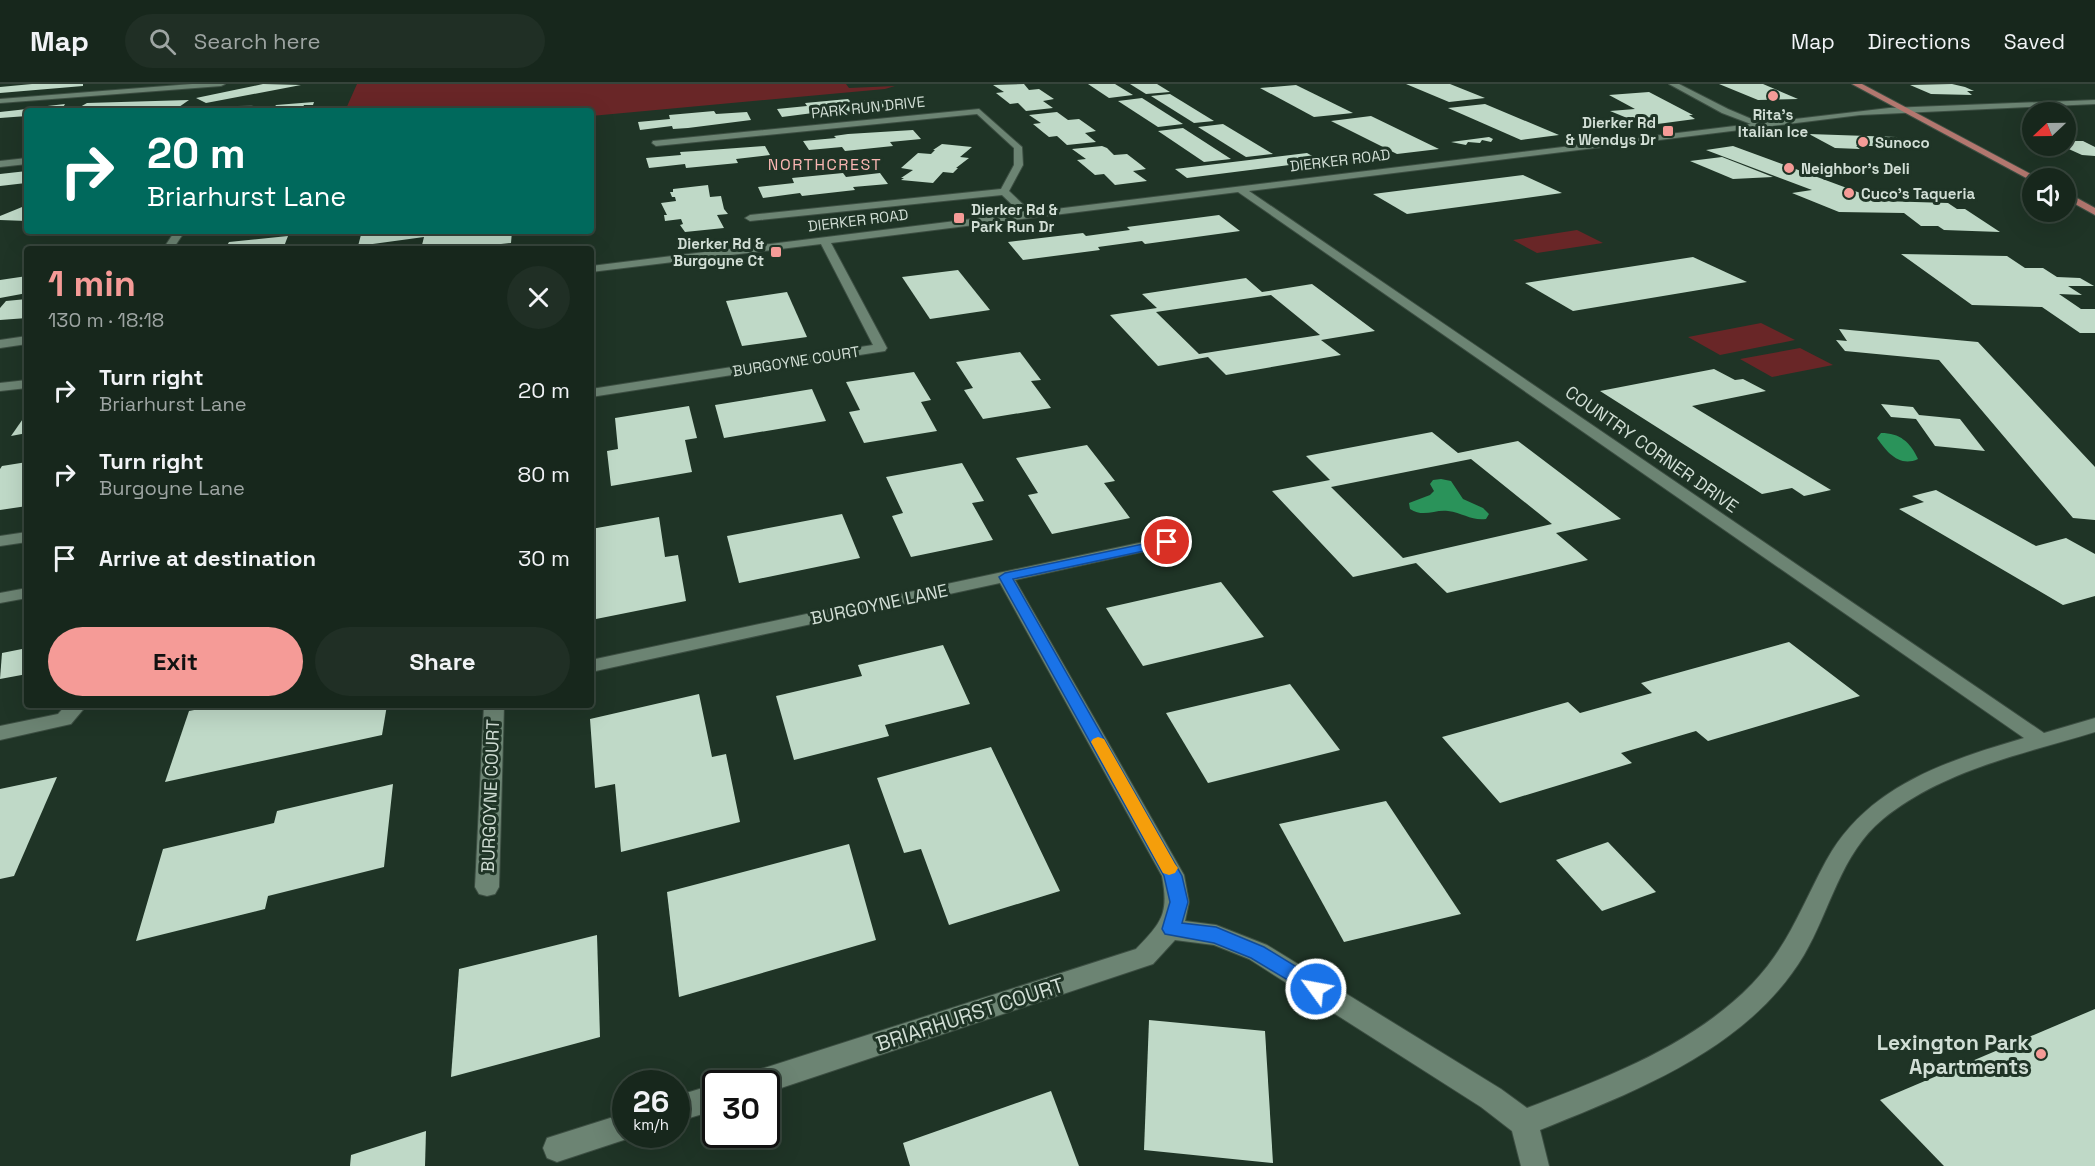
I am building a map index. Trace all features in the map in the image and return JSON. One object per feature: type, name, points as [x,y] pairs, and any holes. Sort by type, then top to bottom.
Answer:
[{"type":"main road","points":[[1856,84],[2022,172]]},
{"type":"main road","points":[[2076,201],[2095,212]]},
{"type":"street","points":[[0,101],[221,84]]},
{"type":"street","points":[[1673,84],[1725,111],[1760,125]]},
{"type":"street","name":"DIERKER ROAD","points":[[594,269],[1903,109],[2004,109],[2095,102]]},
{"type":"street","name":"PARK RUN DRIVE","points":[[656,143],[979,111],[1018,147],[1021,154],[1022,161],[1004,192]]},
{"type":"street","points":[[0,164],[24,161]]},
{"type":"street","name":"COUNTRY CORNER DRIVE","points":[[1240,189],[2042,741]]},
{"type":"street","points":[[750,218],[966,194],[1004,192],[1030,216]]},
{"type":"street","name":"BURGOYNE COURT","points":[[594,393],[880,348],[824,240]]},
{"type":"street","points":[[0,344],[24,340]]},
{"type":"street","points":[[0,387],[24,384]]},
{"type":"street","points":[[0,541],[24,537]]},
{"type":"street","name":"BURGOYNE LANE","points":[[594,665],[1167,542]]},
{"type":"street","points":[[1005,577],[1173,876],[1179,902],[1171,929],[1216,935],[1258,952],[1491,1098],[1524,1123],[1535,1166]]},
{"type":"street","points":[[0,598],[24,594]]},
{"type":"street","points":[[0,733],[64,719],[74,708]]},
{"type":"street","name":"BURGOYNE COURT","points":[[487,887],[494,708]]},
{"type":"street","points":[[1524,1123],[1622,1083],[1698,1041],[1753,999],[1784,966],[1803,936],[1851,838],[1871,816],[1893,800],[1946,772],[2095,725]]},
{"type":"street","name":"BRIARHURST COURT","points":[[780,1076],[1144,957],[1171,929]]},
{"type":"street","points":[[557,1148],[612,1130]]},
{"type":"shaded area","points":[[357,84],[846,84],[849,88],[895,86],[885,89],[594,116],[594,108],[346,108]]},
{"type":"shaded area","points":[[1577,230],[1603,243],[1537,253],[1513,240]]},
{"type":"shaded area","points":[[1761,323],[1795,340],[1720,355],[1688,337]]},
{"type":"shaded area","points":[[1800,348],[1833,365],[1772,377],[1740,359]]},
{"type":"shaded area","points":[[1881,433],[1888,433],[1904,440],[1918,459],[1905,461],[1894,457],[1877,438]]},
{"type":"shaded area","points":[[1433,480],[1451,481],[1463,499],[1483,508],[1489,514],[1486,519],[1476,519],[1448,511],[1420,513],[1410,509],[1409,503],[1430,495],[1434,491],[1430,484]]},
{"type":"building","points":[[32,84],[83,84],[83,86],[0,93],[0,87]]},
{"type":"building","points":[[263,84],[301,85],[206,103],[196,98]]},
{"type":"building","points":[[1024,84],[1029,90],[1039,89],[1054,99],[1043,101],[1053,108],[1026,111],[1018,103],[1010,104],[996,93],[1004,92],[993,85]]},
{"type":"building","points":[[1088,84],[1115,84],[1133,95],[1109,98]]},
{"type":"building","points":[[1130,84],[1157,84],[1170,92],[1146,94]]},
{"type":"building","points":[[1406,84],[1450,84],[1485,98],[1449,102]]},
{"type":"building","points":[[1719,84],[1763,84],[1798,99],[1758,100]]},
{"type":"building","points":[[1952,84],[1974,91],[1967,91],[1972,95],[1931,94],[1910,85]]},
{"type":"building","points":[[1296,85],[1353,113],[1314,117],[1260,88]]},
{"type":"building","points":[[1649,92],[1693,115],[1689,115],[1695,119],[1650,125],[1610,111],[1635,109],[1609,95]]},
{"type":"building","points":[[1170,94],[1214,121],[1194,123],[1151,96]]},
{"type":"building","points":[[1142,98],[1183,124],[1158,127],[1118,101]]},
{"type":"building","points":[[848,99],[851,102],[880,99],[887,107],[814,116],[813,113],[782,117],[777,109],[807,106],[805,103]]},
{"type":"building","points":[[189,100],[179,107],[78,108],[87,103]]},
{"type":"building","points":[[314,102],[313,105],[304,105],[302,108],[274,108],[276,105]]},
{"type":"building","points":[[65,104],[63,108],[30,108]]},
{"type":"building","points":[[1485,104],[1559,135],[1521,140],[1448,108]]},
{"type":"building","points":[[24,109],[24,116],[0,118],[0,112]]},
{"type":"building","points":[[714,111],[716,114],[747,112],[751,120],[688,128],[673,129],[672,126],[640,130],[638,122],[670,119],[669,115]]},
{"type":"building","points":[[1057,112],[1068,120],[1079,119],[1096,131],[1085,133],[1096,142],[1067,145],[1057,136],[1049,137],[1033,124],[1041,123],[1029,115]]},
{"type":"building","points":[[1371,116],[1439,149],[1397,154],[1331,121]]},
{"type":"building","points":[[1223,124],[1273,154],[1246,157],[1198,127]]},
{"type":"building","points":[[1183,128],[1231,159],[1204,162],[1158,131]]},
{"type":"building","points":[[913,130],[921,139],[890,142],[893,146],[845,151],[842,147],[809,150],[803,141],[836,138],[834,136],[848,134]]},
{"type":"building","name":"Sunoco","points":[[1809,134],[1896,137],[1910,146],[1835,148]]},
{"type":"building","points":[[1489,137],[1493,139],[1491,142],[1482,140],[1480,143],[1468,142],[1466,145],[1451,142]]},
{"type":"building","points":[[2076,141],[2083,141],[2095,147],[2095,156],[2076,152]]},
{"type":"building","points":[[942,144],[972,147],[960,157],[969,158],[953,173],[943,172],[933,183],[901,180],[913,170],[901,168],[918,153],[931,154]]},
{"type":"building","points":[[765,146],[770,155],[736,159],[738,163],[686,168],[685,164],[649,168],[646,158],[681,155],[680,152]]},
{"type":"building","points":[[1102,146],[1114,155],[1127,154],[1140,164],[1146,169],[1133,171],[1147,181],[1115,185],[1104,174],[1095,175],[1077,160],[1086,159],[1072,149]]},
{"type":"building","points":[[1733,146],[1882,201],[1948,203],[1957,209],[1965,209],[2000,232],[1944,230],[1938,226],[1921,226],[1904,213],[1839,212],[1792,193],[1812,190],[1706,150]]},
{"type":"building","points":[[1307,153],[1321,161],[1187,178],[1175,169]]},
{"type":"building","points":[[1722,157],[1773,177],[1733,179],[1690,161]]},
{"type":"building","points":[[24,171],[24,183],[0,186],[0,174]]},
{"type":"building","points":[[843,173],[846,177],[880,173],[888,184],[853,187],[855,190],[802,196],[800,193],[763,198],[758,187],[794,183],[792,178]]},
{"type":"building","points":[[1523,175],[1562,193],[1407,214],[1373,194]]},
{"type":"building","points":[[708,185],[710,197],[721,196],[724,209],[728,214],[717,215],[724,228],[685,232],[680,225],[683,224],[681,219],[665,221],[664,215],[667,215],[661,203],[676,201],[670,192],[673,192],[673,189]]},
{"type":"building","points":[[24,206],[24,221],[0,220],[0,216]]},
{"type":"building","points":[[1219,215],[1240,231],[1145,244],[1142,241],[1098,247],[1100,250],[1023,260],[1008,242],[1083,233],[1086,236],[1130,230],[1127,227]]},
{"type":"building","points":[[361,234],[512,234],[511,243],[484,246],[422,246],[424,237],[358,246]]},
{"type":"building","points":[[288,236],[284,246],[227,246],[229,242]]},
{"type":"building","points":[[1901,254],[2007,256],[2025,268],[2043,268],[2057,277],[2080,278],[2094,286],[2068,286],[2082,295],[2059,294],[2081,309],[2095,309],[2095,333],[2080,333],[2042,307],[1972,305]]},
{"type":"building","points":[[1693,257],[1747,282],[1573,311],[1525,283]]},
{"type":"building","points":[[958,270],[990,310],[930,319],[902,277]]},
{"type":"building","points":[[24,276],[24,294],[0,298],[0,280]]},
{"type":"building","points":[[1246,278],[1262,292],[1312,284],[1375,331],[1321,340],[1341,355],[1226,375],[1208,357],[1158,366],[1110,315],[1157,308],[1142,294]],"holes":[[[1271,295],[1320,335],[1199,354],[1156,312]]]},
{"type":"building","points":[[787,292],[807,337],[742,346],[726,301]]},
{"type":"building","points":[[24,299],[24,318],[0,320],[0,308],[6,301]]},
{"type":"building","points":[[1839,329],[1978,342],[2095,467],[2095,520],[2073,518],[1939,360],[1845,351],[1836,340],[1847,341]]},
{"type":"building","points":[[1020,352],[1041,380],[1031,381],[1051,408],[983,419],[964,390],[973,388],[956,362]]},
{"type":"building","points":[[1714,369],[1735,380],[1743,379],[1766,391],[1692,406],[1831,490],[1804,496],[1792,488],[1762,494],[1600,391]]},
{"type":"building","points":[[914,372],[931,400],[921,402],[937,431],[864,443],[849,412],[860,410],[846,382]]},
{"type":"building","points":[[812,389],[826,421],[724,438],[715,405]]},
{"type":"building","points":[[1881,404],[1913,407],[1919,415],[1960,419],[1985,451],[1935,446],[1916,419],[1891,417]]},
{"type":"building","points":[[689,406],[697,438],[685,440],[692,472],[611,486],[607,451],[618,449],[615,418]]},
{"type":"building","points":[[24,417],[24,434],[11,436]]},
{"type":"building","points":[[1432,432],[1458,453],[1518,441],[1621,519],[1556,533],[1588,560],[1447,593],[1416,563],[1353,577],[1272,491],[1330,480],[1306,456]],"holes":[[[1471,459],[1552,524],[1403,558],[1331,487]]]},
{"type":"building","points":[[1087,445],[1115,481],[1104,483],[1130,518],[1052,534],[1028,495],[1038,493],[1016,458]]},
{"type":"building","points":[[24,462],[24,506],[0,510],[0,469],[2,466]]},
{"type":"building","points":[[962,463],[984,501],[972,503],[993,540],[911,557],[892,516],[903,513],[886,477]]},
{"type":"building","points":[[1936,490],[2036,546],[2066,538],[2095,554],[2095,596],[2063,605],[1899,509],[1924,502],[1912,496]]},
{"type":"building","points":[[842,514],[860,558],[739,583],[727,536]]},
{"type":"building","points":[[659,517],[665,557],[678,555],[686,601],[594,619],[594,528]]},
{"type":"building","points":[[1221,582],[1264,637],[1143,666],[1106,608]]},
{"type":"building","points":[[1789,642],[1860,696],[1708,741],[1696,731],[1621,753],[1632,763],[1500,803],[1442,737],[1568,702],[1580,713],[1652,693],[1641,683]]},
{"type":"building","points":[[943,645],[970,704],[885,725],[889,736],[794,760],[776,696],[862,676],[858,665]]},
{"type":"building","points":[[24,649],[24,675],[0,679],[2,653]]},
{"type":"building","points":[[1290,684],[1340,750],[1208,783],[1166,713]]},
{"type":"building","points":[[699,694],[712,757],[726,754],[740,822],[621,852],[615,784],[595,788],[590,719]]},
{"type":"building","points":[[204,708],[386,708],[382,735],[165,782],[189,711]]},
{"type":"building","points":[[991,747],[1060,891],[949,925],[921,849],[904,853],[877,778]]},
{"type":"building","points":[[57,777],[14,876],[0,879],[0,789]]},
{"type":"building","points":[[393,784],[384,867],[268,896],[265,909],[136,941],[163,849],[274,823],[277,811]]},
{"type":"building","points":[[1386,801],[1461,914],[1344,942],[1279,824]]},
{"type":"building","points":[[1608,842],[1656,892],[1602,911],[1556,860]]},
{"type":"building","points":[[849,844],[876,940],[679,997],[667,892]]},
{"type":"building","points":[[597,935],[600,1037],[451,1077],[459,969]]},
{"type":"building","name":"Lexington Park Apartments","points":[[2095,1009],[2095,1166],[1944,1166],[1880,1100]]},
{"type":"building","points":[[1149,1020],[1265,1031],[1273,1163],[1144,1150]]},
{"type":"building","points":[[1051,1091],[1079,1166],[910,1166],[903,1143]]},
{"type":"building","points":[[426,1131],[425,1166],[350,1166],[351,1155]]},
{"type":"slow traffic","points":[[1098,742],[1169,868]]},
{"type":"place","name":"Rita's Italian Ice","points":[[1773,96]]},
{"type":"place","name":"Dierker Rd & Wendys Dr","points":[[1668,131]]},
{"type":"place","name":"Sunoco","points":[[1863,142]]},
{"type":"place","name":"Neighbor's Deli","points":[[1789,168]]},
{"type":"place","name":"Cuco's Taqueria","points":[[1849,193]]},
{"type":"place","name":"Dierker Rd & Park Run Dr","points":[[959,218]]},
{"type":"place","name":"Dierker Rd & Burgoyne Ct","points":[[776,252]]},
{"type":"place","name":"Lexington Park Apartments","points":[[2041,1054]]},
{"type":"district","name":"NORTHCREST","points":[[825,164]]},
{"type":"route","points":[[1167,542],[1005,577],[1173,876],[1179,902],[1171,929],[1216,935],[1258,952],[1316,989]]}]
